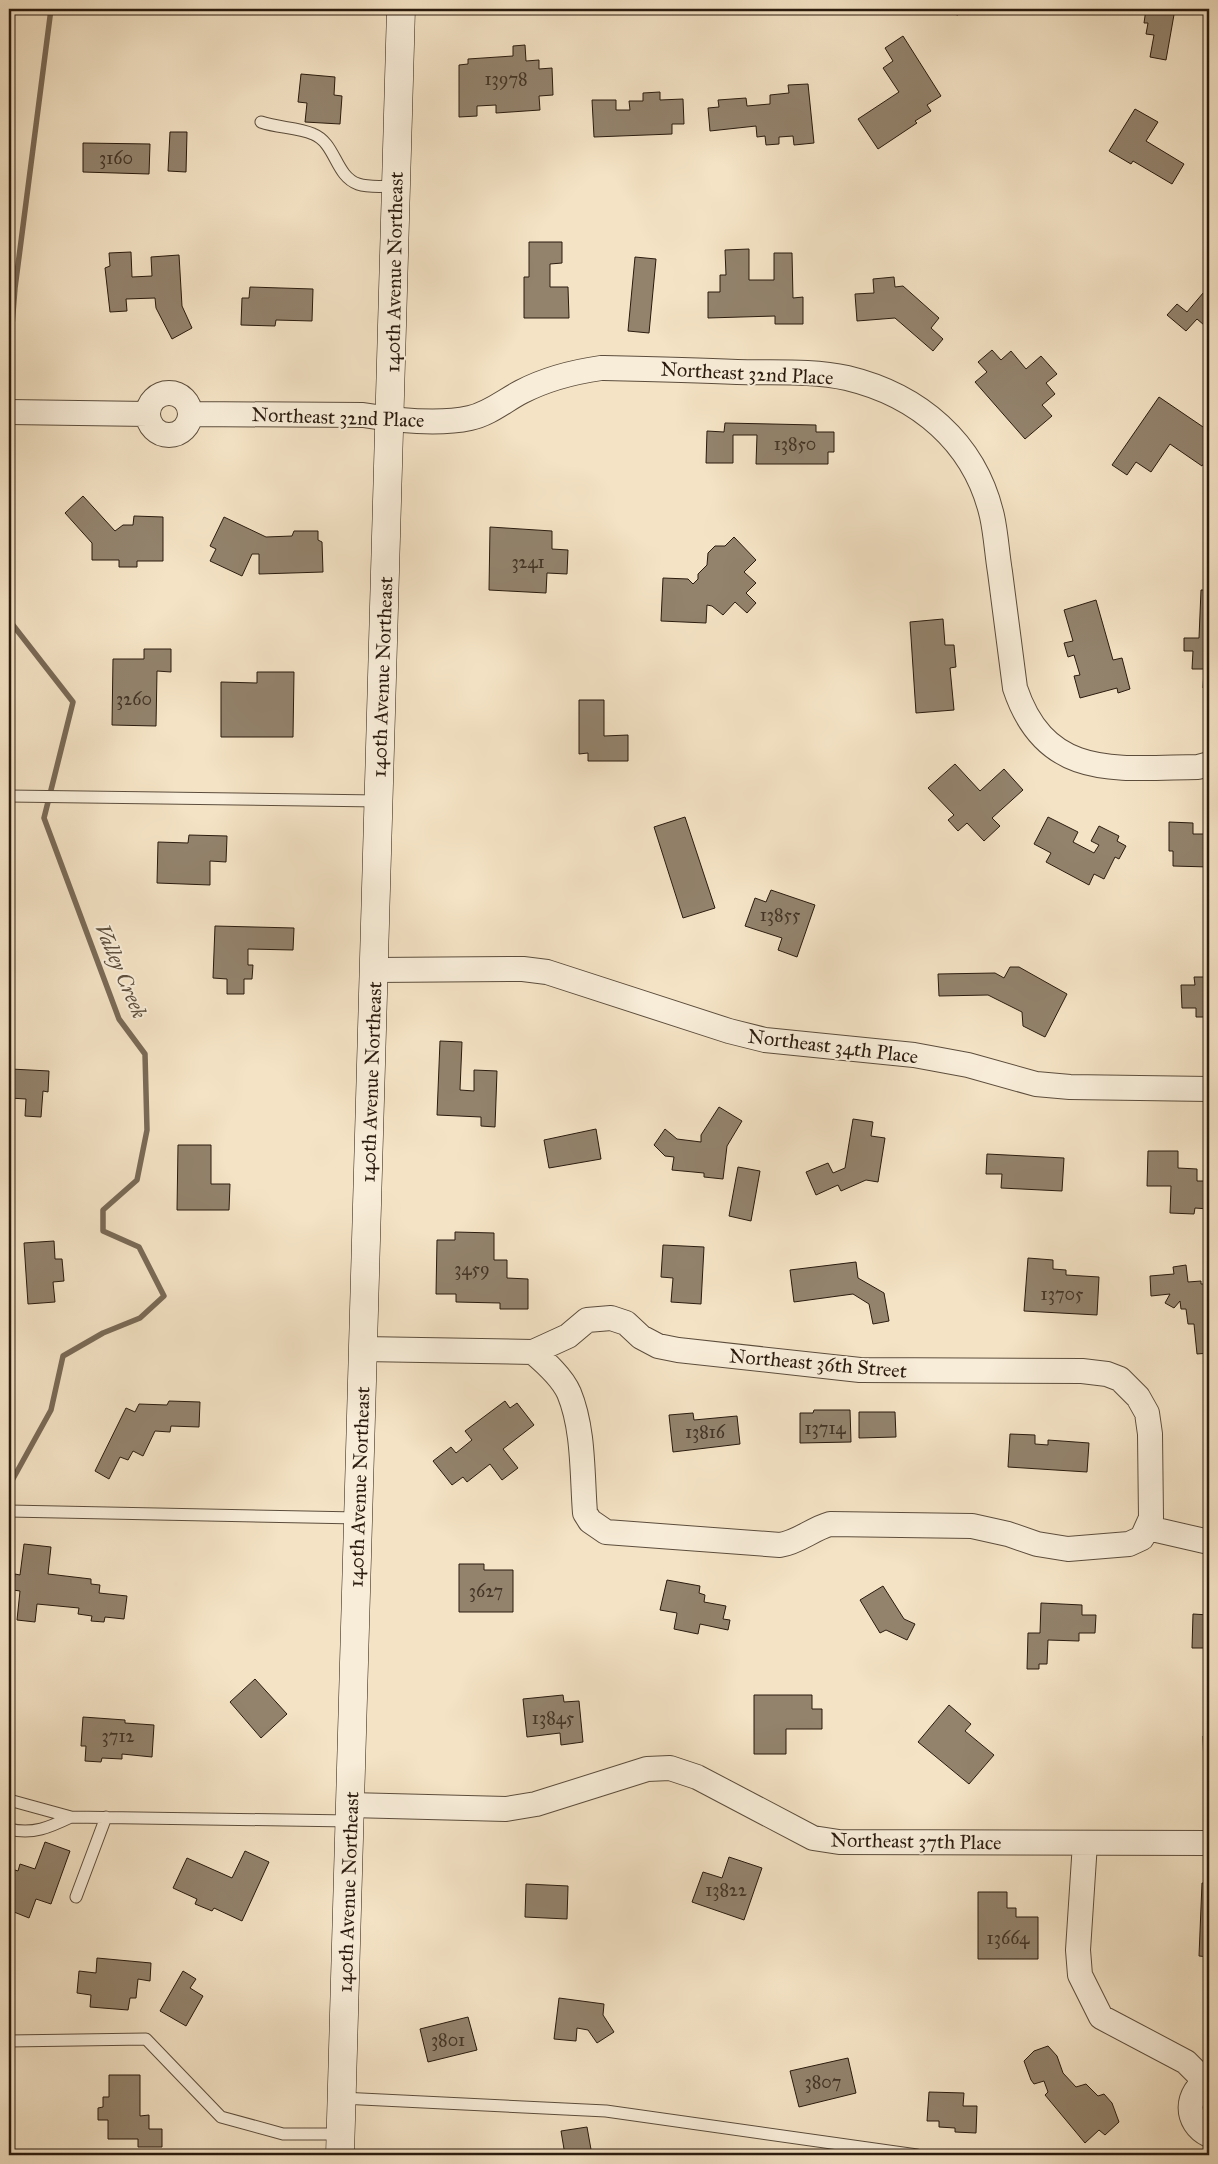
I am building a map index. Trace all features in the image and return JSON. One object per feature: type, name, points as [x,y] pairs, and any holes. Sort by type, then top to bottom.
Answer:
[{"type":"street","name":"140th Avenue Northeast","points":[[340,2144],[401,9]]},
{"type":"street","name":"Northeast 32nd Place","points":[[12,412],[148,414],[149,407],[159,396],[173,394],[185,401],[190,414],[363,415],[390,419],[454,420],[471,418],[490,410],[521,392],[551,379],[601,368],[804,374],[845,378],[899,396],[924,411],[949,433],[969,458],[982,485],[992,516],[1015,688],[1022,710],[1033,728],[1051,745],[1070,757],[1094,765],[1124,768],[1198,767],[1209,764]]},
{"type":"street","name":"Northeast 34th Place","points":[[374,970],[523,969],[547,972],[729,1031],[765,1040],[914,1055],[968,1065],[1036,1084],[1209,1089]]},
{"type":"street","name":"Northeast 36th Street","points":[[363,1350],[533,1352],[568,1336],[587,1320],[611,1318],[626,1323],[641,1337],[658,1346],[678,1350],[860,1370],[1082,1371],[1107,1374],[1128,1385],[1146,1413],[1150,1434],[1151,1518],[1145,1533]]},
{"type":"street","points":[[533,1352],[547,1364],[569,1392],[578,1436],[585,1513],[590,1521],[606,1532],[780,1545],[797,1540],[830,1524],[972,1526],[1008,1534],[1037,1544],[1068,1549],[1129,1544],[1145,1533],[1209,1542]]},
{"type":"street","name":"Northeast 37th Place","points":[[350,1813],[506,1809],[536,1804],[647,1769],[670,1768],[697,1777],[813,1838],[839,1842],[1209,1843]]},
{"type":"street","points":[[1085,1843],[1078,1950],[1080,1975],[1101,2018],[1186,2062],[1206,2081],[1191,2098],[1190,2107],[1196,2125],[1209,2135]]},
{"type":"lane","points":[[261,122],[276,128],[314,134],[331,150],[344,176],[356,184],[396,186]]},
{"type":"lane","points":[[9,796],[379,802]]},
{"type":"lane","points":[[9,1511],[358,1518]]},
{"type":"lane","points":[[9,1800],[72,1817],[350,1813]]},
{"type":"lane","points":[[9,1829],[21,1832],[46,1830],[72,1817]]},
{"type":"lane","points":[[76,1897],[106,1817]]},
{"type":"lane","points":[[9,2041],[146,2039],[221,2117],[282,2134],[340,2144]]},
{"type":"lane","points":[[341,2098],[606,2111],[916,2155]]},
{"type":"building","points":[[929,9],[959,9],[958,15]]},
{"type":"building","points":[[1146,9],[1175,9],[1166,60],[1150,57],[1154,35],[1146,34],[1148,23],[1144,23]]},
{"type":"building","points":[[903,36],[941,96],[927,105],[931,111],[915,121],[917,123],[878,149],[858,119],[899,92],[883,68],[893,61],[885,48]]},
{"type":"building","points":[[525,45],[526,61],[539,60],[539,69],[552,68],[553,95],[539,96],[540,110],[496,113],[496,105],[477,106],[477,116],[459,117],[459,65],[468,64],[468,59],[513,56],[513,46]]},
{"type":"building","points":[[301,74],[335,77],[334,95],[342,96],[340,124],[305,122],[307,103],[298,102]]},
{"type":"building","points":[[808,84],[814,143],[794,145],[793,136],[779,137],[779,144],[766,145],[765,136],[757,137],[756,126],[710,131],[708,108],[719,107],[718,100],[746,98],[747,106],[770,104],[770,95],[789,93],[788,85]]},
{"type":"building","points":[[660,92],[660,100],[683,99],[684,124],[672,124],[672,134],[594,137],[592,100],[616,100],[616,110],[630,110],[629,101],[643,101],[643,93]]},
{"type":"building","points":[[1135,109],[1158,122],[1146,141],[1184,164],[1172,184],[1133,161],[1131,164],[1109,151]]},
{"type":"building","points":[[170,132],[187,132],[186,172],[168,171]]},
{"type":"building","points":[[83,143],[150,144],[149,174],[83,172]]},
{"type":"building","points":[[529,242],[562,242],[562,263],[550,264],[550,287],[568,287],[569,318],[524,318],[524,277],[529,277]]},
{"type":"building","points":[[749,249],[749,280],[774,280],[774,253],[792,253],[793,298],[803,297],[803,324],[775,324],[775,316],[708,318],[708,292],[720,292],[720,275],[726,275],[725,250]]},
{"type":"building","points":[[131,252],[132,277],[152,276],[151,257],[179,255],[182,306],[192,328],[172,339],[156,308],[155,298],[126,299],[127,311],[110,312],[105,268],[110,266],[109,253]]},
{"type":"building","points":[[635,257],[656,259],[649,333],[628,331]]},
{"type":"building","points":[[894,277],[895,287],[903,286],[939,318],[931,328],[943,339],[933,351],[895,318],[857,321],[855,294],[874,293],[873,279]]},
{"type":"building","points":[[1209,286],[1209,325],[1204,325],[1197,319],[1186,331],[1167,315],[1177,304],[1187,312]]},
{"type":"building","points":[[250,287],[313,289],[312,321],[276,320],[275,326],[241,325],[242,298],[249,298]]},
{"type":"building","points":[[992,350],[1001,360],[1011,351],[1026,369],[1041,356],[1057,374],[1046,383],[1055,394],[1042,405],[1052,416],[1025,439],[975,382],[987,372],[978,362]]},
{"type":"building","points":[[1159,397],[1209,431],[1209,455],[1202,466],[1170,444],[1151,472],[1136,462],[1127,475],[1112,465]]},
{"type":"building","points":[[725,423],[816,425],[816,432],[834,432],[834,452],[828,452],[828,464],[756,464],[757,435],[733,435],[733,463],[706,463],[707,431],[724,432]]},
{"type":"building","points":[[83,496],[115,531],[123,525],[133,525],[134,516],[163,517],[163,561],[137,561],[137,567],[119,567],[119,560],[92,560],[92,543],[65,513]]},
{"type":"building","points":[[224,517],[266,537],[292,536],[294,531],[318,531],[318,540],[322,542],[323,572],[259,574],[259,554],[252,554],[242,576],[210,561],[216,549],[210,546]]},
{"type":"building","points":[[490,527],[552,531],[552,549],[568,550],[567,574],[547,573],[546,593],[489,590]]},
{"type":"building","points":[[734,537],[756,560],[744,572],[756,583],[746,593],[756,603],[747,613],[735,602],[723,615],[712,606],[707,605],[706,623],[661,621],[663,578],[688,579],[693,584],[698,579],[698,574],[707,565],[708,553],[715,546],[725,546]]},
{"type":"building","points":[[1201,590],[1209,590],[1209,688],[1203,688],[1204,669],[1192,669],[1193,651],[1184,651],[1184,638],[1199,638]]},
{"type":"building","points":[[1096,600],[1113,660],[1122,658],[1130,689],[1118,693],[1117,688],[1080,698],[1074,676],[1080,675],[1074,655],[1068,657],[1064,643],[1073,641],[1064,610]]},
{"type":"building","points":[[943,619],[945,645],[954,645],[956,667],[950,668],[954,710],[916,713],[910,622]]},
{"type":"building","points":[[144,649],[171,649],[171,672],[157,671],[156,726],[112,725],[113,659],[144,659]]},
{"type":"building","points":[[257,672],[294,672],[293,737],[221,737],[221,682],[257,683]]},
{"type":"building","points":[[579,700],[604,700],[604,736],[628,735],[628,761],[588,761],[588,753],[579,754]]},
{"type":"building","points":[[955,764],[980,791],[1004,769],[1023,790],[992,818],[1000,826],[984,841],[967,823],[958,831],[948,820],[954,815],[928,788]]},
{"type":"building","points":[[685,817],[715,908],[683,918],[654,827]]},
{"type":"building","points":[[1048,817],[1078,832],[1073,842],[1094,853],[1099,845],[1091,841],[1099,826],[1119,836],[1117,841],[1126,846],[1119,859],[1115,857],[1104,879],[1094,874],[1089,885],[1046,862],[1051,853],[1034,844]]},
{"type":"building","points":[[1169,822],[1193,823],[1193,834],[1209,834],[1209,867],[1173,866],[1173,851],[1169,851]]},
{"type":"building","points":[[189,835],[227,836],[226,862],[210,861],[210,885],[157,883],[158,842],[188,843]]},
{"type":"building","points":[[771,890],[815,905],[797,957],[778,950],[782,938],[745,926],[755,898],[766,902]]},
{"type":"building","points":[[215,926],[294,928],[293,950],[248,949],[248,965],[253,965],[252,979],[244,979],[244,994],[227,994],[227,979],[213,978]]},
{"type":"building","points":[[1010,967],[1019,967],[1067,994],[1045,1037],[1023,1026],[1022,1012],[988,995],[939,996],[938,974],[995,973],[1004,978]]},
{"type":"building","points":[[1194,977],[1209,977],[1209,1017],[1196,1017],[1196,1008],[1182,1008],[1181,985],[1195,985]]},
{"type":"building","points":[[440,1041],[462,1042],[460,1090],[474,1091],[474,1070],[497,1071],[495,1127],[481,1126],[481,1117],[437,1115]]},
{"type":"building","points":[[11,1069],[49,1071],[48,1092],[43,1091],[41,1117],[25,1116],[26,1099],[10,1098]]},
{"type":"building","points":[[719,1107],[742,1121],[727,1146],[723,1179],[704,1177],[704,1173],[672,1170],[674,1157],[665,1156],[654,1145],[665,1129],[677,1139],[701,1142],[701,1135]]},
{"type":"building","points":[[853,1119],[873,1122],[871,1136],[885,1138],[878,1182],[866,1180],[841,1191],[838,1185],[816,1195],[806,1172],[828,1163],[833,1173],[845,1168]]},
{"type":"building","points":[[596,1129],[601,1159],[549,1168],[544,1140]]},
{"type":"building","points":[[178,1145],[211,1145],[211,1184],[230,1184],[229,1210],[177,1210]]},
{"type":"building","points":[[1148,1151],[1178,1151],[1178,1168],[1197,1169],[1197,1181],[1209,1181],[1209,1209],[1195,1208],[1194,1214],[1170,1213],[1171,1186],[1147,1186]]},
{"type":"building","points":[[987,1154],[1064,1158],[1062,1191],[1001,1188],[1002,1174],[986,1174]]},
{"type":"building","points":[[738,1167],[760,1171],[751,1221],[729,1216]]},
{"type":"building","points":[[455,1232],[494,1233],[494,1260],[507,1260],[507,1278],[528,1279],[528,1309],[500,1309],[500,1303],[456,1302],[456,1294],[436,1294],[437,1240],[455,1240]]},
{"type":"building","points":[[54,1241],[55,1259],[62,1259],[64,1281],[53,1282],[55,1302],[28,1304],[24,1243]]},
{"type":"building","points":[[663,1245],[704,1247],[701,1304],[671,1302],[673,1278],[661,1277]]},
{"type":"building","points":[[1028,1258],[1053,1260],[1053,1269],[1066,1270],[1066,1275],[1099,1277],[1097,1315],[1024,1311]]},
{"type":"building","points":[[856,1262],[858,1278],[884,1293],[889,1321],[873,1324],[869,1304],[853,1294],[794,1302],[790,1270]]},
{"type":"building","points":[[1186,1265],[1188,1282],[1201,1281],[1201,1284],[1209,1284],[1209,1353],[1197,1354],[1194,1324],[1188,1324],[1186,1309],[1181,1309],[1180,1301],[1174,1308],[1165,1303],[1170,1294],[1151,1296],[1150,1276],[1174,1274],[1173,1267]]},
{"type":"building","points":[[169,1401],[200,1402],[199,1427],[171,1426],[170,1432],[155,1431],[143,1456],[133,1451],[128,1460],[120,1457],[109,1479],[95,1471],[126,1408],[135,1412],[139,1404],[167,1405]]},
{"type":"building","points":[[505,1401],[510,1408],[517,1403],[534,1425],[503,1449],[518,1468],[502,1480],[490,1464],[467,1482],[463,1477],[452,1485],[433,1461],[451,1447],[456,1453],[472,1440],[465,1431]]},
{"type":"building","points":[[814,1410],[850,1410],[851,1442],[800,1443],[800,1413],[813,1413]]},
{"type":"building","points":[[859,1412],[895,1412],[896,1437],[859,1438]]},
{"type":"building","points":[[693,1413],[694,1420],[737,1416],[740,1444],[673,1452],[669,1415]]},
{"type":"building","points":[[1010,1434],[1035,1435],[1035,1444],[1048,1445],[1048,1440],[1089,1443],[1087,1472],[1008,1467]]},
{"type":"building","points":[[24,1544],[51,1547],[48,1574],[91,1579],[91,1584],[100,1585],[99,1593],[127,1596],[124,1619],[105,1617],[104,1622],[91,1621],[92,1616],[78,1614],[79,1608],[37,1604],[35,1622],[17,1620],[20,1591],[13,1590],[15,1574],[20,1575]]},
{"type":"building","points":[[459,1564],[484,1564],[484,1570],[513,1570],[513,1612],[459,1612]]},
{"type":"building","points":[[667,1580],[700,1586],[699,1593],[705,1595],[704,1602],[726,1606],[723,1619],[730,1620],[728,1630],[700,1624],[698,1634],[674,1629],[677,1613],[660,1610]]},
{"type":"building","points":[[883,1586],[904,1619],[915,1624],[907,1640],[886,1630],[880,1633],[860,1600]]},
{"type":"building","points":[[1041,1603],[1082,1605],[1082,1615],[1096,1615],[1095,1633],[1079,1633],[1079,1641],[1048,1640],[1047,1664],[1039,1664],[1039,1669],[1027,1669],[1028,1633],[1040,1633]]},
{"type":"building","points":[[1193,1614],[1209,1615],[1209,1648],[1192,1648]]},
{"type":"building","points":[[255,1679],[287,1714],[261,1738],[230,1702]]},
{"type":"building","points":[[563,1695],[564,1702],[579,1701],[583,1742],[561,1745],[560,1733],[527,1737],[523,1699]]},
{"type":"building","points":[[754,1695],[812,1695],[812,1709],[822,1709],[822,1729],[786,1729],[786,1754],[754,1754]]},
{"type":"building","points":[[949,1705],[971,1724],[965,1731],[994,1755],[969,1784],[918,1742]]},
{"type":"building","points":[[83,1717],[125,1720],[125,1723],[154,1725],[152,1757],[122,1754],[122,1759],[102,1758],[101,1762],[85,1761],[86,1746],[81,1746]]},
{"type":"building","points":[[1203,1736],[1209,1736],[1209,1767],[1204,1768]]},
{"type":"building","points":[[45,1842],[70,1851],[51,1904],[36,1899],[29,1918],[9,1910],[9,1868],[18,1871],[20,1864],[35,1869]]},
{"type":"building","points":[[245,1851],[269,1862],[242,1921],[214,1908],[212,1911],[195,1904],[197,1899],[173,1888],[187,1858],[232,1878]]},
{"type":"building","points":[[729,1857],[762,1868],[744,1920],[692,1902],[703,1872],[722,1878]]},
{"type":"building","points":[[1202,1883],[1209,1883],[1209,1957],[1199,1956]]},
{"type":"building","points":[[526,1884],[568,1886],[567,1919],[525,1917]]},
{"type":"building","points":[[978,1892],[1007,1892],[1007,1908],[1016,1908],[1016,1917],[1038,1917],[1038,1959],[978,1959]]},
{"type":"building","points":[[97,1958],[151,1963],[150,1981],[138,1979],[136,1998],[130,1998],[128,2010],[90,2007],[91,1995],[77,1993],[79,1971],[96,1973]]},
{"type":"building","points":[[183,1971],[196,1979],[190,1988],[203,1996],[186,2026],[160,2011]]},
{"type":"building","points":[[559,1998],[604,2004],[603,2015],[614,2032],[597,2043],[588,2030],[577,2028],[576,2041],[554,2039]]},
{"type":"building","points":[[468,2017],[477,2050],[428,2062],[420,2029]]},
{"type":"building","points":[[1048,2046],[1057,2056],[1063,2073],[1076,2087],[1086,2084],[1098,2096],[1104,2094],[1112,2103],[1119,2122],[1105,2135],[1099,2130],[1085,2143],[1045,2095],[1048,2092],[1044,2081],[1034,2084],[1031,2080],[1024,2061],[1034,2051]]},
{"type":"building","points":[[848,2058],[856,2093],[799,2107],[790,2071]]},
{"type":"building","points":[[109,2075],[140,2075],[140,2116],[149,2115],[149,2129],[162,2129],[162,2147],[138,2147],[138,2139],[108,2139],[108,2120],[98,2120],[98,2108],[103,2107],[103,2097],[109,2097]]},
{"type":"building","points":[[929,2092],[964,2093],[963,2106],[977,2106],[976,2133],[955,2132],[955,2128],[939,2127],[939,2121],[927,2121]]},
{"type":"building","points":[[587,2127],[592,2155],[565,2155],[561,2131]]},
{"type":"waterway","points":[[9,363],[15,288],[51,9]]},
{"type":"waterway","name":"Valley Creek","points":[[9,620],[73,702],[44,818],[119,1019],[145,1054],[147,1130],[137,1180],[103,1210],[103,1231],[139,1247],[164,1296],[140,1318],[103,1333],[63,1356],[51,1410],[9,1486]]}]
